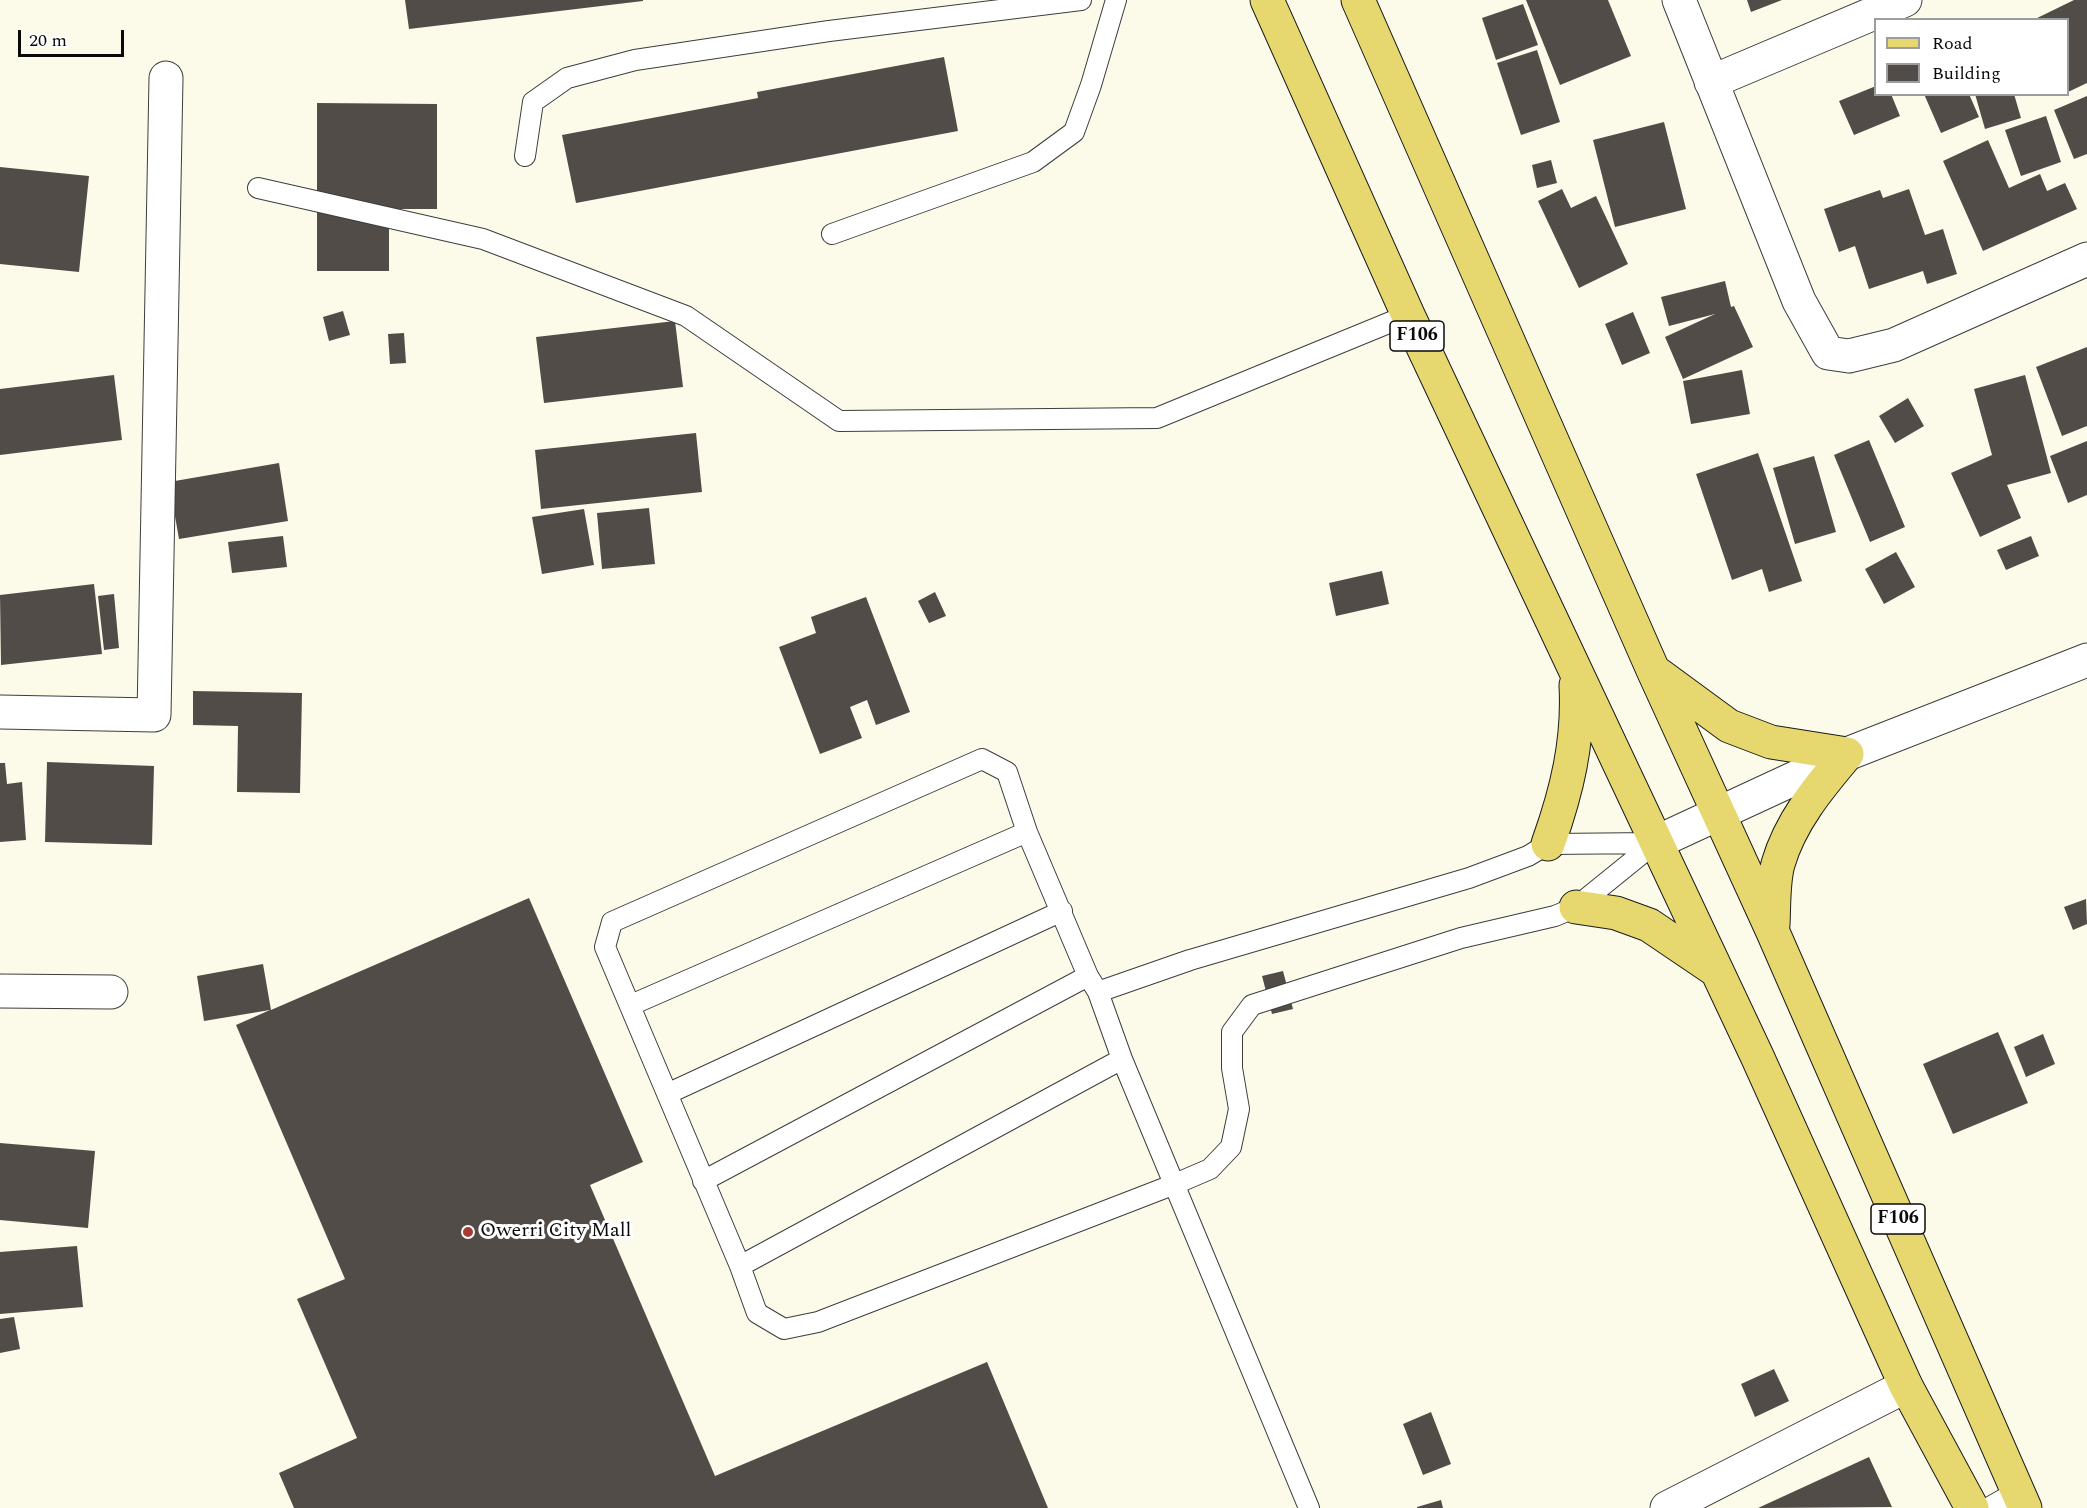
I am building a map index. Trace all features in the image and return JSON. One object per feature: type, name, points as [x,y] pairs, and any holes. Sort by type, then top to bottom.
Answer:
[{"type":"main road","name":"F106","points":[[1267,0],[1408,315],[1716,970],[1906,1386],[1972,1508]]},
{"type":"main road","name":"F106","points":[[1358,0],[1653,670],[1720,812],[2022,1500]]},
{"type":"main road","points":[[1548,844],[1566,793],[1573,754],[1578,720],[1575,668]]},
{"type":"main road","points":[[1653,670],[1729,726],[1771,742],[1847,754]]},
{"type":"main road","points":[[1772,930],[1778,865],[1797,821],[1818,788],[1847,754]]},
{"type":"main road","points":[[1576,907],[1616,913],[1649,925],[1716,970]]},
{"type":"street","points":[[1678,0],[1798,301],[1828,352],[1849,356],[1894,345],[2087,259]]},
{"type":"street","points":[[1711,82],[1905,0]]},
{"type":"street","points":[[0,712],[154,715],[166,78]]},
{"type":"street","points":[[1655,843],[1847,754],[2087,660]]},
{"type":"street","points":[[0,990],[111,992]]},
{"type":"street","points":[[1667,1508],[1906,1386]]},
{"type":"lane","points":[[525,156],[533,102],[567,78],[635,60],[829,31],[1081,0]]},
{"type":"lane","points":[[832,234],[1033,162],[1074,132],[1092,86],[1116,0]]},
{"type":"lane","points":[[258,188],[483,239],[686,316],[839,421],[1157,418],[1408,315]]},
{"type":"lane","points":[[1309,1508],[1175,1184],[1122,1059],[1093,984],[1027,832],[1007,772],[982,759],[612,922],[605,947],[740,1266],[757,1313],[784,1329],[818,1322],[1175,1184],[1210,1169],[1231,1147],[1239,1109],[1232,1068],[1232,1032],[1252,1005],[1461,938],[1555,916],[1576,907],[1655,843]]},
{"type":"lane","points":[[631,1005],[1027,832]]},
{"type":"lane","points":[[703,1181],[1093,984],[1190,960],[1469,878],[1528,856],[1548,844],[1655,843]]},
{"type":"lane","points":[[667,1094],[1062,911]]},
{"type":"lane","points":[[740,1266],[1122,1059]]},
{"type":"lane","points":[[1988,1508],[2022,1500]]},
{"type":"building","points":[[405,0],[643,0],[643,1],[409,29]]},
{"type":"building","points":[[1526,0],[1608,0],[1631,56],[1560,85]]},
{"type":"building","points":[[1747,0],[1782,0],[1751,12]]},
{"type":"building","points":[[2074,0],[2087,0],[2087,83],[2069,92],[2069,18],[2037,18]]},
{"type":"building","points":[[1523,4],[1538,45],[1496,60],[1482,18]]},
{"type":"building","points":[[1537,50],[1560,122],[1521,135],[1497,63]]},
{"type":"building","points":[[944,57],[958,131],[576,203],[562,135],[758,98],[757,92]]},
{"type":"building","points":[[1874,87],[1874,96],[1892,96],[1900,116],[1854,135],[1839,101]]},
{"type":"building","points":[[1925,96],[1970,96],[1979,117],[1941,133]]},
{"type":"building","points":[[1976,96],[2015,96],[2021,118],[1985,129]]},
{"type":"building","points":[[2087,96],[2087,154],[2074,159],[2054,110]]},
{"type":"building","points":[[317,103],[437,104],[437,209],[389,209],[389,271],[317,271]]},
{"type":"building","points":[[2046,116],[2061,162],[2021,176],[2005,130]]},
{"type":"building","points":[[1664,122],[1686,209],[1615,227],[1593,140]]},
{"type":"building","points":[[1988,140],[2009,188],[2040,174],[2047,191],[2065,183],[2077,209],[1983,251],[1943,161]]},
{"type":"building","points":[[1551,160],[1557,183],[1537,188],[1532,165]]},
{"type":"building","points":[[0,167],[89,176],[79,272],[0,264]]},
{"type":"building","points":[[1562,189],[1571,208],[1596,196],[1628,264],[1579,288],[1538,201]]},
{"type":"building","points":[[1909,189],[1925,235],[1943,229],[1957,274],[1927,284],[1923,271],[1869,289],[1855,246],[1839,252],[1824,209],[1880,190],[1883,198]]},
{"type":"building","points":[[1725,281],[1731,307],[1734,306],[1753,347],[1683,379],[1665,337],[1715,314],[1669,326],[1661,297]]},
{"type":"building","points":[[343,311],[350,335],[329,341],[323,317]]},
{"type":"building","points":[[1633,312],[1650,353],[1622,365],[1605,324]]},
{"type":"building","points":[[675,321],[683,387],[544,403],[536,337]]},
{"type":"building","points":[[404,333],[406,363],[390,364],[388,334]]},
{"type":"building","points":[[2087,347],[2087,426],[2062,436],[2036,367]]},
{"type":"building","points":[[1742,370],[1750,414],[1691,424],[1683,381]]},
{"type":"building","points":[[114,375],[122,440],[0,455],[0,389]]},
{"type":"building","points":[[2025,375],[2051,473],[2007,485],[2021,518],[1980,537],[1951,473],[1992,455],[1974,389]]},
{"type":"building","points":[[1908,398],[1924,426],[1895,443],[1879,416]]},
{"type":"building","points":[[696,433],[702,492],[541,509],[535,450]]},
{"type":"building","points":[[1869,440],[1905,527],[1870,542],[1834,455]]},
{"type":"building","points":[[2087,441],[2087,495],[2068,503],[2050,456]]},
{"type":"building","points":[[1758,453],[1802,581],[1769,592],[1762,569],[1732,580],[1696,474]]},
{"type":"building","points":[[1814,456],[1836,532],[1795,544],[1773,468]]},
{"type":"building","points":[[279,463],[288,521],[179,539],[169,482]]},
{"type":"building","points":[[649,508],[655,564],[602,569],[597,513]]},
{"type":"building","points":[[584,509],[594,565],[542,574],[532,517]]},
{"type":"building","points":[[283,536],[287,567],[232,573],[228,542]]},
{"type":"building","points":[[2031,536],[2039,556],[2006,570],[1997,550]]},
{"type":"building","points":[[1896,552],[1915,587],[1884,604],[1865,569]]},
{"type":"building","points":[[1382,571],[1389,604],[1336,616],[1329,583]]},
{"type":"building","points":[[94,584],[102,654],[1,665],[0,595]]},
{"type":"building","points":[[935,592],[946,616],[929,623],[918,601]]},
{"type":"building","points":[[114,594],[119,648],[104,650],[98,596]]},
{"type":"building","points":[[866,597],[910,712],[876,725],[867,700],[850,707],[862,738],[820,754],[779,647],[816,633],[811,617]]},
{"type":"building","points":[[193,691],[302,693],[300,793],[237,792],[238,726],[193,725]]},
{"type":"building","points":[[47,762],[154,766],[152,845],[45,842]]},
{"type":"building","points":[[0,763],[5,763],[7,784],[22,782],[26,840],[0,842]]},
{"type":"building","name":"Owerri City Mall","points":[[529,898],[643,1162],[590,1185],[715,1476],[987,1362],[1048,1508],[294,1508],[279,1473],[357,1438],[297,1299],[345,1279],[236,1025],[270,1010],[204,1021],[197,976],[263,964],[271,1010]]},
{"type":"building","points":[[2086,899],[2087,924],[2073,930],[2064,907]]},
{"type":"building","points":[[1283,971],[1293,1009],[1272,1014],[1262,976]]},
{"type":"building","points":[[1998,1032],[2028,1103],[1953,1134],[1923,1064]]},
{"type":"building","points":[[2043,1034],[2055,1064],[2026,1077],[2014,1047]]},
{"type":"building","points":[[0,1143],[95,1151],[88,1228],[0,1220]]},
{"type":"building","points":[[77,1246],[83,1307],[0,1314],[0,1252]]},
{"type":"building","points":[[14,1317],[20,1349],[0,1353],[0,1319]]},
{"type":"building","points":[[1774,1369],[1789,1401],[1755,1417],[1741,1384]]},
{"type":"building","points":[[1431,1412],[1451,1464],[1423,1475],[1403,1424]]},
{"type":"building","points":[[1869,1457],[1892,1507],[1758,1508]]},
{"type":"building","points":[[1441,1500],[1443,1508],[1417,1508],[1417,1507]]},
{"type":"place","name":"Owerri City Mall","points":[[468,1232]]}]
